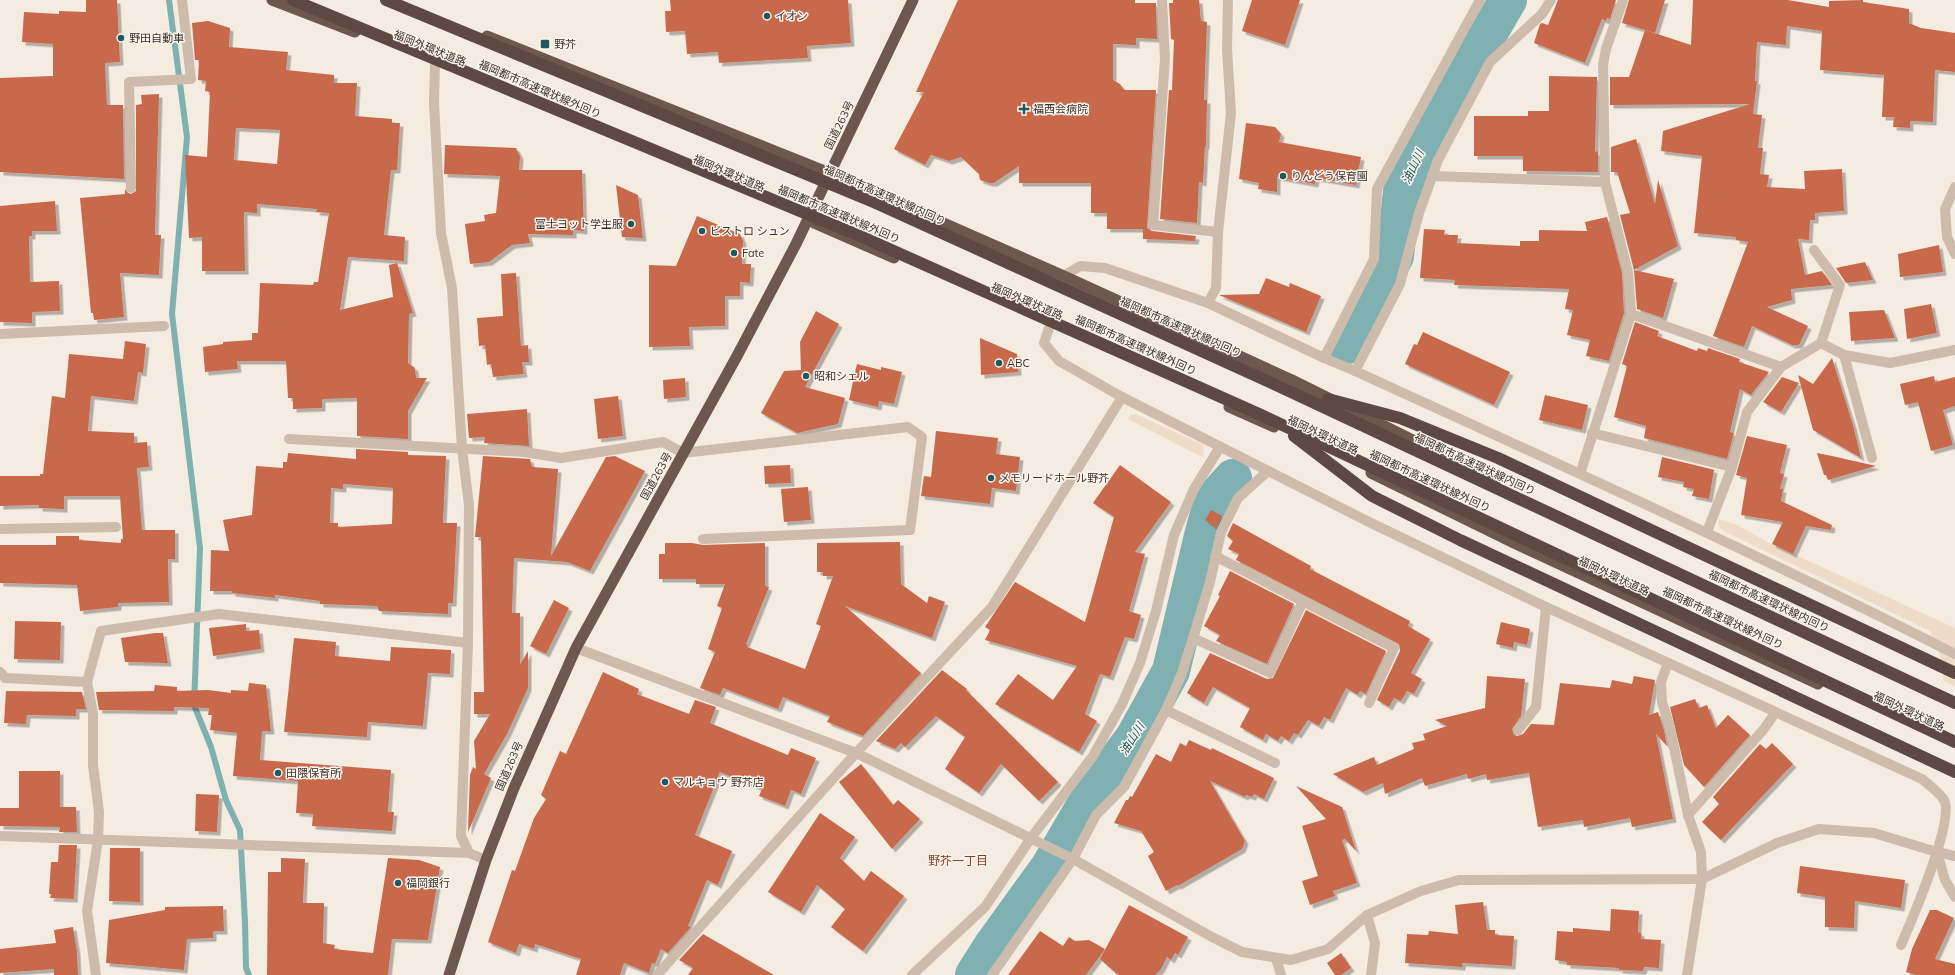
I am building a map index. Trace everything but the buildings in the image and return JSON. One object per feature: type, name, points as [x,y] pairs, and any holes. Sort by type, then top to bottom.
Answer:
[{"type":"highway","name":"福岡外環状道路","points":[[272,0],[435,62],[1050,325],[1257,420],[1291,434],[1514,543],[1955,747]]},
{"type":"highway","name":"福岡都市高速環状線外回り","points":[[293,0],[868,239],[1259,414],[1955,742]]},
{"type":"highway","name":"福岡都市高速環状線内回り","points":[[386,0],[876,203],[1279,386],[1955,703]]},
{"type":"highway","points":[[398,0],[830,173],[1064,276],[1292,380],[1541,504],[1955,698]]},
{"type":"highway","name":"国道263号","points":[[449,975],[486,860],[537,733],[576,648],[737,356],[807,220],[913,0]]},
{"type":"highway","points":[[1328,399],[1400,418],[1498,458],[1955,673]]},
{"type":"highway","points":[[1291,434],[1372,496],[1460,540],[1955,772]]},
{"type":"street","points":[[131,188],[129,82],[191,79],[182,0]]},
{"type":"street","points":[[1162,0],[1165,59],[1153,225],[1218,232]]},
{"type":"street","points":[[1208,302],[1216,288],[1218,232],[1231,113],[1227,48],[1228,0]]},
{"type":"street","points":[[1324,358],[1374,259],[1377,189],[1480,0]]},
{"type":"street","points":[[1356,371],[1400,284],[1419,213],[1438,160],[1490,62],[1542,14],[1551,0]]},
{"type":"street","points":[[1580,474],[1630,314],[1628,272],[1605,182],[1603,65],[1606,49],[1624,0]]},
{"type":"street","points":[[435,62],[434,102],[441,233],[452,288],[462,448],[469,505],[468,643],[461,836],[469,853]]},
{"type":"street","points":[[1432,176],[1605,182]]},
{"type":"street","points":[[1955,187],[1945,209],[1947,237],[1955,254]]},
{"type":"street","points":[[1707,532],[1732,467],[1747,412],[1781,367],[1821,343],[1840,285],[1814,250]]},
{"type":"street","points":[[1064,276],[1080,266],[1105,268],[1208,302],[1324,358],[1356,371],[1707,532],[1858,604],[1955,654]]},
{"type":"street","points":[[1630,314],[1781,367]]},
{"type":"street","points":[[1050,325],[1044,343],[1058,361],[1122,397],[1371,523],[1546,607],[1922,779],[1944,801],[1946,818],[1937,852],[1901,945]]},
{"type":"street","points":[[0,334],[164,326]]},
{"type":"street","points":[[1821,343],[1844,355],[1890,363],[1955,350]]},
{"type":"street","points":[[1844,355],[1872,458]]},
{"type":"street","points":[[657,975],[856,753],[992,607],[1122,397]]},
{"type":"street","points":[[289,439],[525,452],[561,458],[663,442],[683,453],[908,427],[922,437],[910,530],[703,539]]},
{"type":"street","points":[[1592,433],[1732,467]]},
{"type":"street","points":[[912,975],[985,908],[1030,838],[1093,756],[1122,704],[1140,663],[1156,611],[1174,535],[1194,489],[1220,447]]},
{"type":"street","points":[[992,975],[1073,859],[1096,816],[1124,787],[1166,710],[1182,673],[1193,638],[1210,582],[1221,532],[1238,498],[1265,469]]},
{"type":"street","points":[[0,529],[116,527]]},
{"type":"street","points":[[1215,556],[1394,648],[1369,703]]},
{"type":"street","points":[[1193,638],[1270,673],[1303,601]]},
{"type":"street","points":[[1518,730],[1536,708],[1546,607]]},
{"type":"street","points":[[96,975],[87,911],[98,840],[99,812],[93,765],[93,714],[87,682],[101,631],[219,614],[468,643]]},
{"type":"street","points":[[576,648],[856,753],[1073,859],[1212,937],[1242,952],[1276,958],[1290,960],[1328,948],[1367,915],[1421,891],[1459,880],[1702,879],[1777,843],[1819,829],[1874,833],[1955,856]]},
{"type":"street","points":[[1668,663],[1662,682],[1662,702],[1670,728],[1688,815],[1701,852],[1702,879],[1687,975]]},
{"type":"street","points":[[0,672],[5,678],[87,682]]},
{"type":"street","points":[[1166,710],[1275,763]]},
{"type":"street","points":[[1688,815],[1764,729],[1776,713]]},
{"type":"street","points":[[0,836],[231,844],[296,848],[469,853],[486,860]]},
{"type":"street","points":[[1937,852],[1945,880],[1955,897]]},
{"type":"street","points":[[1367,915],[1375,943],[1371,975]]},
{"type":"street","points":[[1276,958],[1281,975]]},
{"type":"shaded area","points":[[1136,414],[1203,445],[1204,452],[1202,457],[1128,419],[1130,415]]},
{"type":"shaded area","points":[[1231,459],[1243,463],[1247,468],[1246,479],[1219,465],[1223,461]]},
{"type":"shaded area","points":[[1719,519],[1737,525],[1767,542],[1955,628],[1955,686],[1944,681],[1939,652],[1930,631],[1726,532],[1719,527]]},
{"type":"waterway","points":[[169,0],[187,137],[172,314],[200,548],[194,705],[211,747],[226,800],[240,830],[246,968],[249,975]]},
{"type":"waterway","name":"油山川","points":[[1347,345],[1395,256],[1402,191],[1424,144],[1508,0]]},
{"type":"waterway","name":"油山川","points":[[974,975],[993,945],[1050,866],[1093,792],[1134,738],[1171,671],[1213,500],[1233,478]]},
{"type":"place","name":"イオン","points":[[767,16]]},
{"type":"place","name":"野田自動車","points":[[121,38]]},
{"type":"place","name":"野芥","points":[[545,44]]},
{"type":"place","name":"福西会病院","points":[[1024,109]]},
{"type":"place","name":"りんどう保育園","points":[[1283,176]]},
{"type":"place","name":"富士ヨット学生服","points":[[631,224]]},
{"type":"place","name":"ビストロ シュン","points":[[702,231]]},
{"type":"place","name":"Fate","points":[[734,253]]},
{"type":"place","name":"ABC","points":[[999,363]]},
{"type":"place","name":"昭和シェル","points":[[806,376]]},
{"type":"place","name":"メモリードホール野芥","points":[[991,478]]},
{"type":"place","name":"田隈保育所","points":[[278,773]]},
{"type":"place","name":"マルキョウ 野芥店","points":[[665,782]]},
{"type":"place","name":"福岡銀行","points":[[398,883]]},
{"type":"district","name":"野芥一丁目","points":[[958,861]]}]
